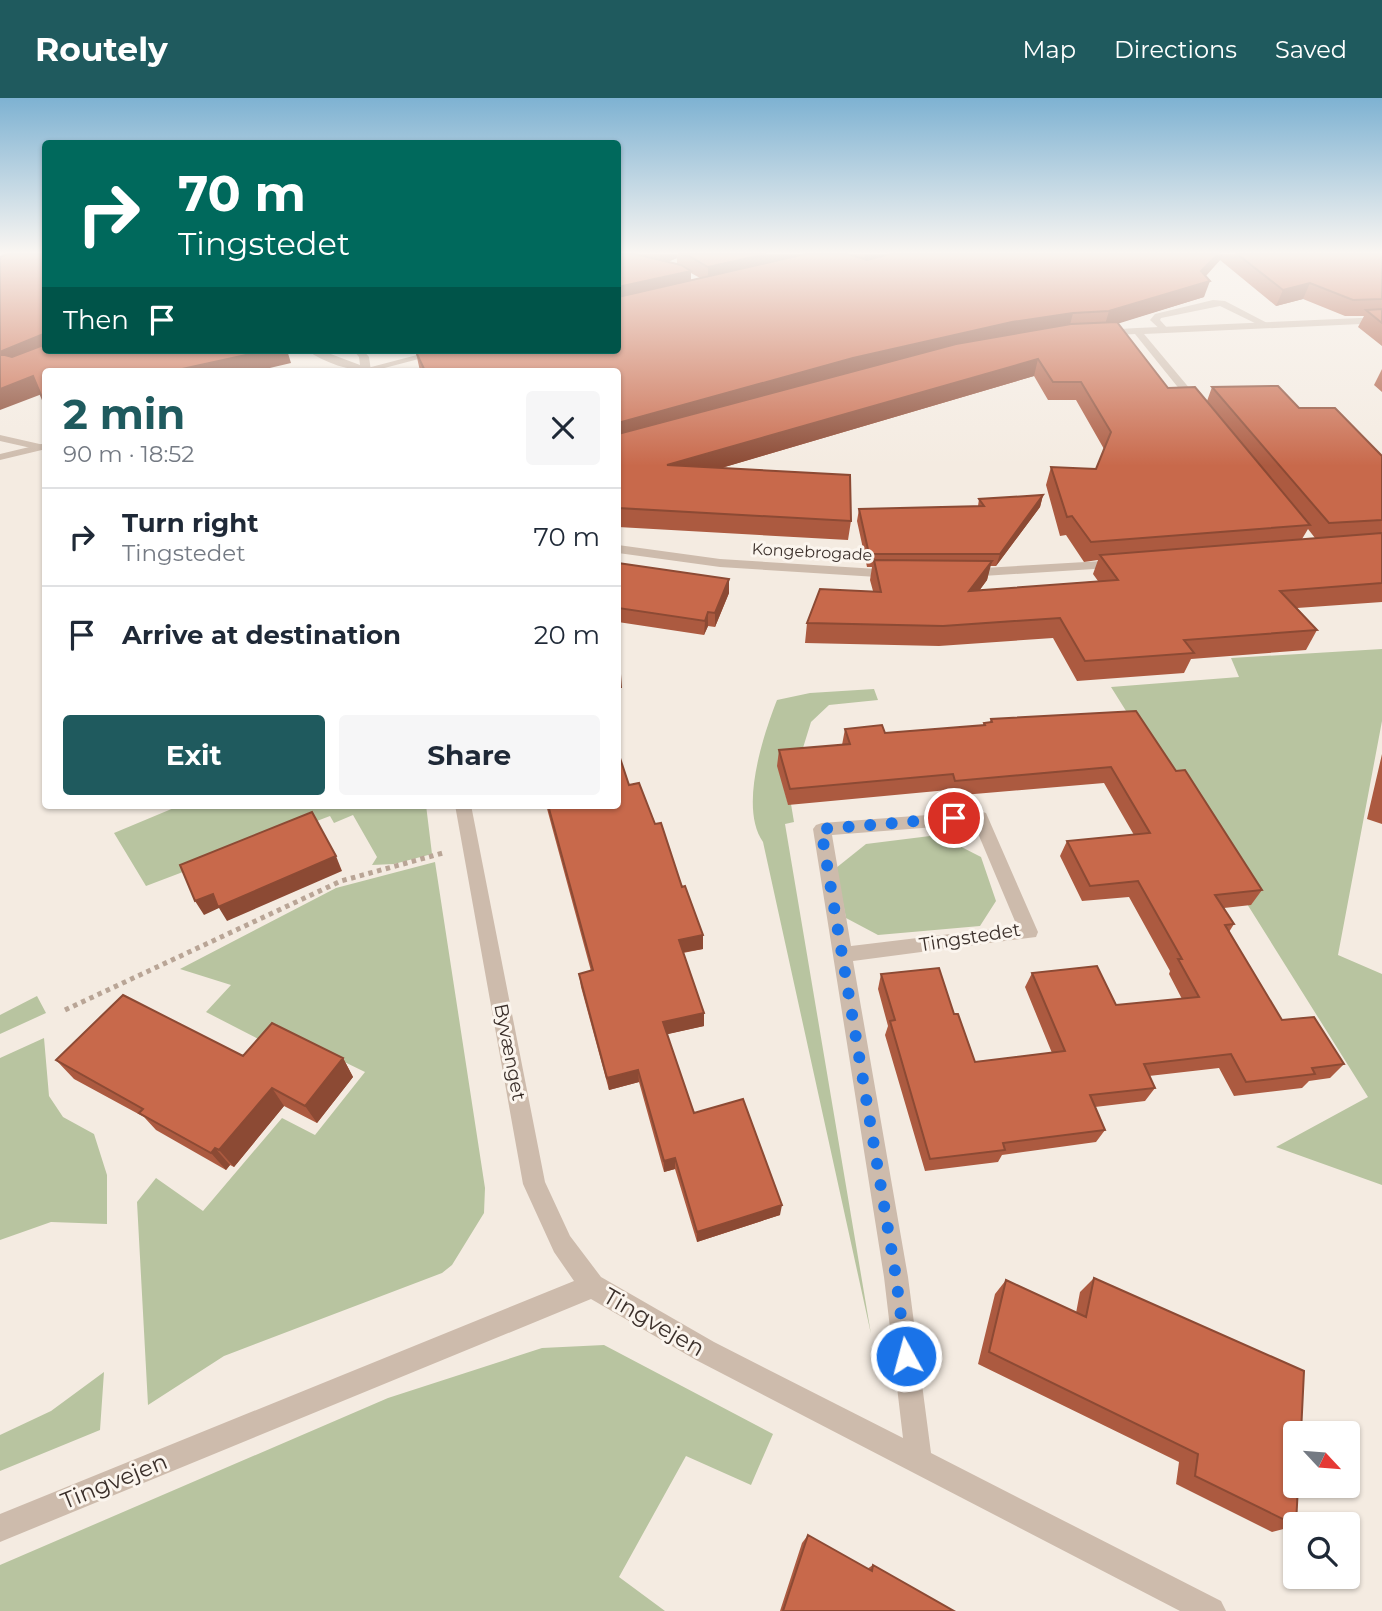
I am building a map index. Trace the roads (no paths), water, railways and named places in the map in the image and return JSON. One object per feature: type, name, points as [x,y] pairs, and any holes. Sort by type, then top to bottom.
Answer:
[{"type":"street","points":[[1159,325],[1163,329]]},
{"type":"street","points":[[1096,333],[1275,325]]},
{"type":"street","points":[[1137,331],[1204,413]]},
{"type":"street","points":[[321,354],[356,368]]},
{"type":"street","points":[[376,368],[433,354]]},
{"type":"street","points":[[0,438],[42,447]]},
{"type":"street","points":[[0,457],[42,447]]},
{"type":"street","name":"Kongebrogade","points":[[621,549],[720,564],[902,574]]},
{"type":"street","points":[[954,573],[1017,572],[1138,562]]},
{"type":"street","name":"Byvænget","points":[[464,809],[534,1184],[562,1244],[592,1286]]},
{"type":"street","name":"Tingstedet","points":[[841,955],[1029,932],[980,817],[821,829],[841,955],[896,1277],[919,1462]]},
{"type":"street","name":"Tingvejen","points":[[0,1528],[592,1286],[705,1351],[1210,1611]]}]
